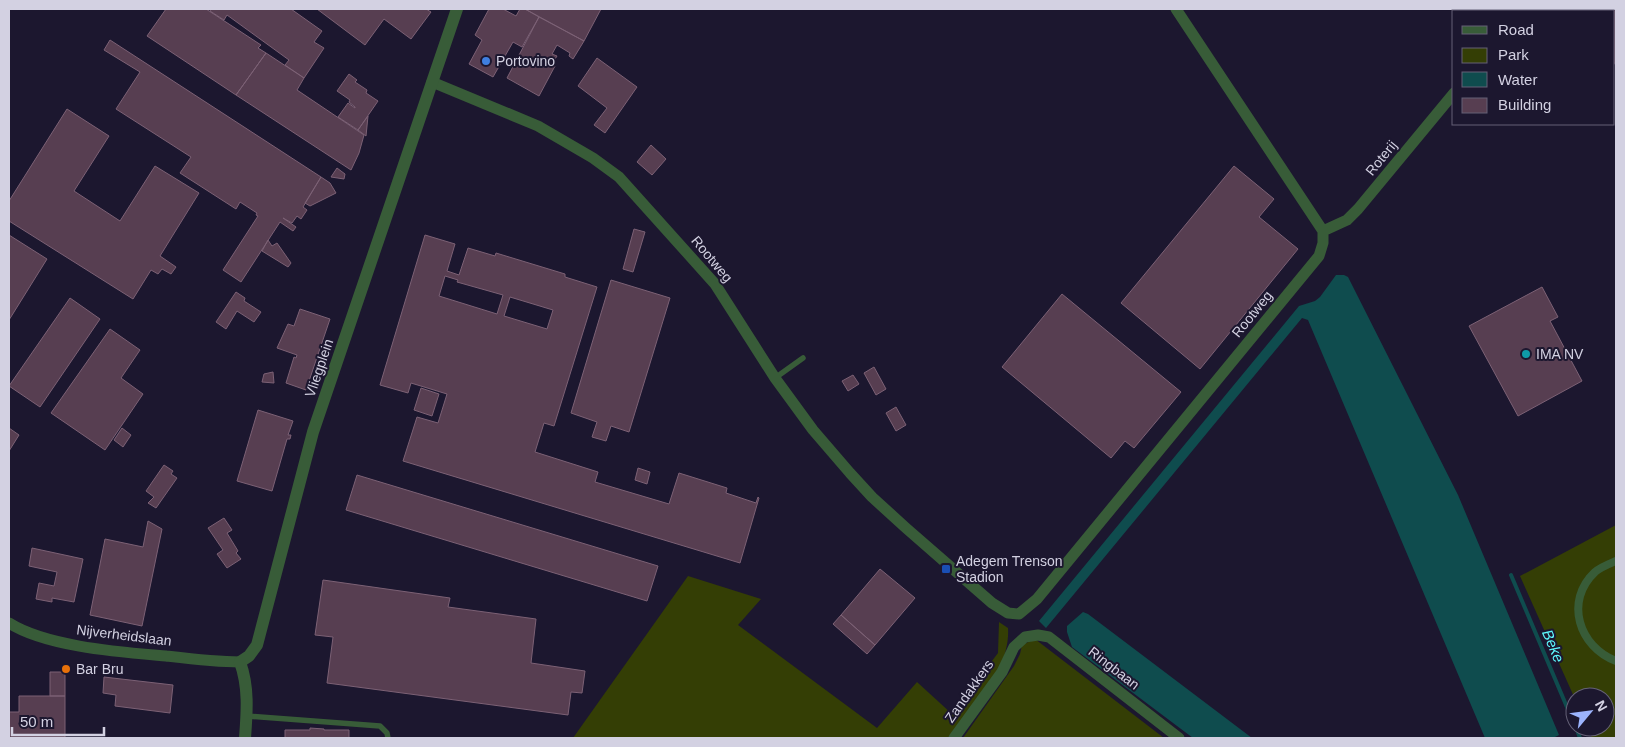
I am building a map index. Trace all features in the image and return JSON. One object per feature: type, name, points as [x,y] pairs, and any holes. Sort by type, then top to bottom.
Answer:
[{"type":"street","name":"Vliegplein","points":[[240,662],[249,656],[257,645],[313,432],[457,9]]},
{"type":"street","points":[[1176,9],[1322,231]]},
{"type":"street","points":[[1498,10],[1513,9]]},
{"type":"street","name":"Rootweg","points":[[432,82],[538,126],[593,158],[619,177],[715,284],[775,378],[813,430],[850,473],[872,497],[992,603],[1008,612],[1018,614],[1036,599],[1319,256],[1324,243],[1322,231]]},
{"type":"street","name":"Roterij","points":[[1322,231],[1347,220],[1358,209],[1452,95]]},
{"type":"street","points":[[1616,562],[1596,572],[1584,586],[1578,612],[1582,629],[1590,643],[1599,652],[1616,661]]},
{"type":"street","name":"Nijverheidslaan","points":[[9,623],[15,627],[52,640],[106,650],[240,662]]},
{"type":"street","name":"Ringbaan","points":[[1025,637],[1038,635],[1049,637],[1179,738]]},
{"type":"street","name":"Zandakkers","points":[[954,738],[1002,672],[1014,647],[1025,637]]},
{"type":"street","points":[[240,662],[248,693],[245,738]]},
{"type":"lane","points":[[775,378],[804,358]]},
{"type":"lane","points":[[247,716],[380,726],[387,733],[388,738]]},
{"type":"green space","points":[[1616,525],[1616,738],[1592,737],[1615,737],[1615,687],[1570,687],[1520,576]]},
{"type":"green space","points":[[688,576],[761,599],[738,625],[877,728],[917,682],[952,714],[998,653],[999,622],[1008,628],[1006,648],[1001,667],[949,738],[573,738]]},
{"type":"green space","points":[[1035,639],[1164,738],[963,738],[1014,666],[1022,645]]},
{"type":"water","points":[[1336,275],[1348,277],[1458,495],[1559,735],[1553,738],[1485,738],[1308,320],[1302,318],[1046,628],[1039,621],[1299,306],[1315,301],[1320,297]]},
{"type":"water","points":[[1083,612],[1252,738],[1193,738],[1072,647],[1067,626]]},
{"type":"building","points":[[166,9],[206,9],[261,45],[258,48],[266,53],[236,95],[147,36]]},
{"type":"building","points":[[211,9],[291,9],[322,31],[314,42],[324,48],[304,78],[285,65],[289,60],[227,15],[224,20],[210,11]]},
{"type":"building","points":[[317,9],[426,9],[431,12],[411,39],[384,19],[365,45]]},
{"type":"building","points":[[489,9],[503,9],[516,16],[520,9],[525,9],[539,17],[522,47],[513,42],[493,77],[469,64],[482,40],[475,35]]},
{"type":"building","points":[[525,9],[601,9],[584,41]]},
{"type":"building","points":[[1616,9],[1616,66],[1615,10],[1579,10]]},
{"type":"building","points":[[539,17],[584,41],[573,59],[569,56],[570,53],[557,45],[552,54],[557,56],[552,64],[555,66],[539,96],[507,78]]},
{"type":"building","points":[[110,40],[321,177],[303,207],[307,210],[301,219],[297,216],[292,223],[283,218],[296,227],[293,231],[280,222],[241,282],[223,270],[258,216],[256,215],[257,213],[240,202],[236,209],[180,173],[191,157],[116,109],[140,72],[104,50]]},
{"type":"building","points":[[266,53],[304,78],[297,90],[364,135],[359,153],[351,170],[236,95]]},
{"type":"building","points":[[597,58],[637,87],[605,133],[594,125],[607,108],[578,86]]},
{"type":"building","points":[[349,74],[357,80],[355,82],[367,90],[366,93],[378,101],[358,130],[338,117],[348,103],[355,108],[349,102],[350,100],[337,91]]},
{"type":"building","points":[[67,109],[109,136],[74,191],[120,221],[155,166],[199,193],[160,256],[176,267],[171,274],[162,269],[158,274],[151,270],[133,299],[9,221],[9,201]]},
{"type":"building","points":[[368,116],[366,136],[358,130]]},
{"type":"building","points":[[651,145],[666,159],[652,175],[637,162]]},
{"type":"building","points":[[1234,166],[1274,199],[1259,217],[1298,249],[1200,369],[1121,303]]},
{"type":"building","points":[[337,168],[345,174],[344,179],[331,177]]},
{"type":"building","points":[[321,177],[330,183],[336,193],[310,206],[305,203]]},
{"type":"building","points":[[634,229],[645,232],[633,272],[623,269]]},
{"type":"building","points":[[9,235],[47,259],[9,320]]},
{"type":"building","points":[[425,235],[455,244],[447,271],[459,275],[468,248],[495,256],[496,253],[565,274],[565,277],[597,287],[554,426],[544,423],[535,452],[598,472],[595,482],[669,504],[679,473],[727,488],[726,493],[756,503],[758,497],[740,563],[403,461],[417,417],[438,423],[447,394],[411,383],[408,393],[380,385]],"holes":[[[445,276],[458,280],[457,282],[503,295],[497,314],[439,296]],[[510,297],[553,310],[547,329],[504,316]]]},
{"type":"building","points":[[268,240],[272,246],[277,243],[291,263],[288,267],[262,251]]},
{"type":"building","points":[[611,280],[670,298],[629,432],[611,426],[606,441],[592,437],[597,422],[571,413]]},
{"type":"building","name":"IMA NV","points":[[1542,287],[1558,317],[1550,321],[1582,381],[1518,416],[1469,326]]},
{"type":"building","points":[[236,292],[245,298],[244,301],[261,312],[254,322],[237,311],[226,329],[216,322]]},
{"type":"building","points":[[1062,294],[1181,392],[1134,448],[1125,441],[1111,458],[1002,367]]},
{"type":"building","points":[[70,298],[100,319],[40,407],[9,386]]},
{"type":"building","points":[[300,309],[330,319],[306,390],[286,383],[294,357],[296,358],[297,355],[277,348],[288,324],[294,326]]},
{"type":"building","points":[[110,329],[140,350],[121,378],[143,394],[105,450],[51,413]]},
{"type":"building","points":[[874,367],[886,389],[876,395],[864,373]]},
{"type":"building","points":[[273,372],[274,383],[262,382],[264,374]]},
{"type":"building","points":[[853,375],[859,384],[848,391],[842,381]]},
{"type":"building","points":[[421,388],[439,394],[432,416],[414,410]]},
{"type":"building","points":[[896,407],[906,425],[896,431],[886,413]]},
{"type":"building","points":[[258,410],[293,421],[288,435],[291,435],[290,439],[287,439],[272,491],[237,481]]},
{"type":"building","points":[[9,428],[19,435],[9,451]]},
{"type":"building","points":[[122,428],[131,435],[123,447],[114,440]]},
{"type":"building","points":[[164,465],[173,471],[171,474],[177,478],[156,508],[148,503],[154,497],[146,491]]},
{"type":"building","points":[[638,468],[650,472],[647,484],[635,480]]},
{"type":"building","points":[[357,475],[658,566],[647,601],[346,510]]},
{"type":"building","points":[[224,518],[232,530],[227,533],[238,551],[236,553],[241,559],[227,568],[217,554],[223,550],[208,528]]},
{"type":"building","points":[[148,521],[162,529],[142,626],[90,615],[105,539],[143,547]]},
{"type":"building","points":[[32,548],[83,559],[74,602],[52,598],[52,602],[36,599],[39,583],[54,586],[57,572],[29,566]]},
{"type":"building","points":[[880,569],[915,598],[875,645],[841,615]]},
{"type":"building","points":[[323,580],[450,598],[448,607],[536,619],[531,663],[585,671],[582,693],[571,692],[568,715],[327,683],[333,637],[315,635]]},
{"type":"building","points":[[841,615],[875,645],[867,654],[833,624]]},
{"type":"building","points":[[50,672],[65,672],[65,696],[50,696]]},
{"type":"building","points":[[104,677],[173,685],[170,713],[115,706],[116,695],[103,693]]},
{"type":"building","points":[[19,696],[65,696],[65,738],[9,738],[9,712],[19,712]]},
{"type":"building","points":[[310,728],[349,730],[349,738],[285,738],[285,730],[310,730]]},
{"type":"waterway","name":"Beke","points":[[1511,575],[1565,702]]},
{"type":"place","name":"Portovino","points":[[486,61]]},
{"type":"place","name":"IMA NV","points":[[1526,354]]},
{"type":"place","name":"Adegem Trenson Stadion","points":[[946,569]]},
{"type":"place","name":"Bar Bru","points":[[66,669]]}]
